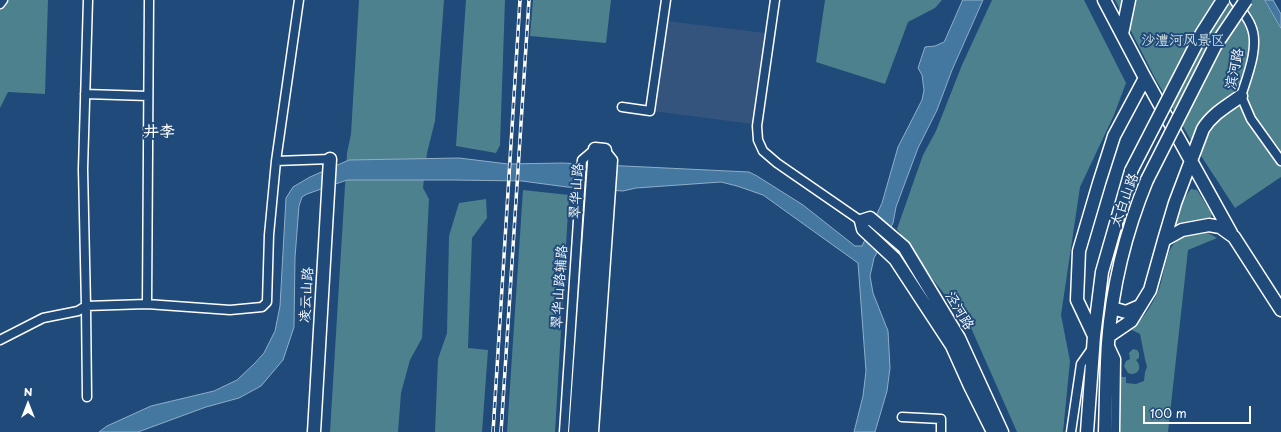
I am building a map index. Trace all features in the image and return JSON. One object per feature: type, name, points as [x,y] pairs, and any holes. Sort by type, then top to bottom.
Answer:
[{"type":"street","points":[[0,4],[3,0]]},
{"type":"street","points":[[87,397],[83,169],[88,0]]},
{"type":"street","points":[[146,304],[149,0]]},
{"type":"street","points":[[0,340],[43,318],[78,310],[86,306],[146,304],[230,310],[262,307],[267,302],[269,235],[276,161],[299,0]]},
{"type":"street","points":[[622,107],[650,111],[666,0]]},
{"type":"street","points":[[775,0],[757,126],[758,140],[762,150],[777,163],[865,223]]},
{"type":"street","points":[[1104,0],[1145,78],[1185,148],[1191,162],[1234,237],[1281,310]]},
{"type":"street","points":[[1122,34],[1129,0]]},
{"type":"street","name":"太白山路","points":[[1087,432],[1094,341],[1102,272],[1131,171],[1202,33],[1224,0]]},
{"type":"street","name":"滨河路","points":[[1234,0],[1251,26],[1254,48],[1251,67],[1241,96],[1251,118],[1281,161]]},
{"type":"street","name":"太白山路","points":[[1105,432],[1112,308],[1122,256],[1140,198],[1147,180],[1215,46],[1246,0]]},
{"type":"street","points":[[1071,432],[1081,364],[1094,341],[1077,300],[1079,251],[1098,184],[1114,136],[1145,78]]},
{"type":"street","points":[[85,94],[148,96]]},
{"type":"street","points":[[1115,432],[1116,359],[1109,340],[1131,321],[1150,290],[1175,203],[1191,162],[1205,133],[1207,122],[1217,112],[1241,96]]},
{"type":"street","name":"翠华山路辅路","points":[[564,432],[571,316],[596,202],[602,155],[582,160],[596,202],[594,432]]},
{"type":"street","name":"翠华山路","points":[[575,432],[596,202],[602,155]]},
{"type":"street","points":[[276,161],[330,160]]},
{"type":"street","name":"凌云山路","points":[[314,432],[330,160]]},
{"type":"street","name":"翠华山路","points":[[586,432],[596,202]]},
{"type":"street","name":"泾河路","points":[[865,223],[904,247],[959,338],[1002,432]]},
{"type":"street","name":"泾河路","points":[[865,223],[895,259],[952,346],[993,432]]},
{"type":"street","points":[[1164,240],[1182,230],[1209,225],[1220,227],[1234,237]]},
{"type":"street","points":[[1112,308],[1126,312],[1140,306]]},
{"type":"street","points":[[902,417],[941,419],[941,432]]},
{"type":"shaded area","points":[[963,0],[983,0],[952,70],[937,110],[918,148],[896,207],[893,223],[874,258],[870,276],[873,293],[888,331],[890,368],[887,391],[875,432],[854,432],[863,396],[866,371],[858,263],[763,195],[721,182],[636,188],[623,191],[567,187],[522,181],[347,180],[302,197],[299,206],[295,257],[294,327],[283,360],[261,386],[239,398],[206,407],[138,432],[99,432],[107,426],[151,406],[214,391],[237,380],[255,363],[264,353],[275,331],[280,306],[286,198],[293,187],[310,177],[349,160],[459,158],[508,164],[562,163],[749,172],[803,205],[855,246],[862,246],[882,203],[898,147],[922,100],[924,90],[922,75],[918,68],[925,47],[935,46],[944,42]]},
{"type":"shaded area","points":[[1265,0],[1273,0],[1281,14],[1281,28]]},
{"type":"shaded area","points":[[666,21],[765,33],[752,124],[653,111]]},
{"type":"green space","points":[[0,0],[48,0],[45,94],[8,92],[0,108]]},
{"type":"green space","points":[[359,0],[444,0],[435,121],[427,153],[423,188],[429,199],[422,338],[410,360],[401,393],[398,432],[330,432],[347,153],[351,134]]},
{"type":"green space","points":[[466,0],[505,0],[500,145],[496,153],[456,146]]},
{"type":"green space","points":[[533,0],[611,0],[606,43],[530,36]]},
{"type":"green space","points":[[825,0],[942,0],[935,8],[908,22],[885,84],[816,62]]},
{"type":"green space","points":[[992,0],[1084,0],[1126,83],[1114,115],[1080,187],[1061,315],[1070,361],[1063,432],[1017,432],[972,330],[921,264],[897,229],[923,155],[936,131],[962,65]]},
{"type":"green space","name":"沙澧河风景区","points":[[1115,0],[1264,0],[1281,29],[1281,177],[1235,208],[1192,142],[1155,78]]},
{"type":"green space","points":[[1191,189],[1197,190],[1212,214],[1211,217],[1177,225],[1175,220],[1178,212],[1183,200]]},
{"type":"green space","points":[[523,190],[569,195],[555,432],[507,432]]},
{"type":"green space","points":[[486,199],[487,218],[472,238],[468,348],[488,350],[482,432],[435,432],[438,359],[447,333],[449,236],[459,203]]},
{"type":"green space","points":[[1198,232],[1208,233],[1217,238],[1188,250],[1168,432],[1117,432],[1117,377],[1126,377],[1126,383],[1136,384],[1144,381],[1147,367],[1140,334],[1132,330],[1140,321],[1157,295],[1166,259],[1172,246],[1183,237]]},
{"type":"green space","points":[[1133,349],[1137,350],[1139,353],[1139,358],[1136,360],[1139,368],[1137,372],[1132,374],[1128,373],[1124,366],[1126,361],[1130,359],[1129,353]]},
{"type":"railway","points":[[493,432],[520,0]]},
{"type":"railway","points":[[501,432],[529,0]]},
{"type":"district","name":"井李","points":[[159,133]]}]
